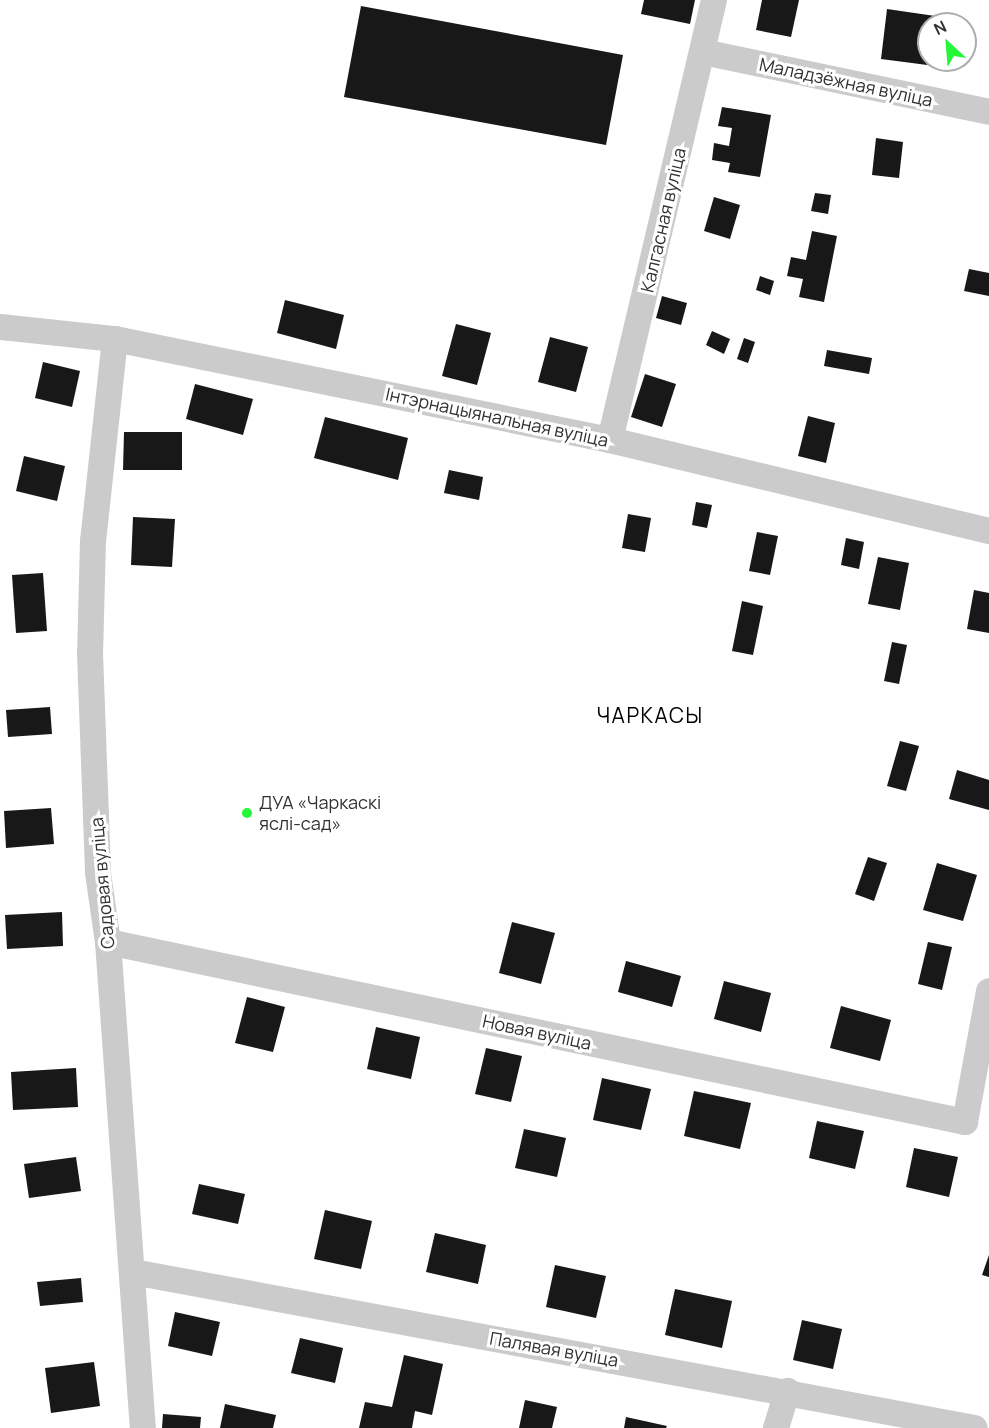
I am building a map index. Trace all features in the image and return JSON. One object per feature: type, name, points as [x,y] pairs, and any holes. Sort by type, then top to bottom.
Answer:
[{"type":"street","name":"Калгасная вуліца","points":[[610,440],[714,0]]},
{"type":"street","name":"Маладзёжная вуліца","points":[[703,52],[989,112]]},
{"type":"street","name":"Інтэрнацыянальная вуліца","points":[[0,327],[115,339],[610,440],[989,531]]},
{"type":"street","name":"Садовая вуліца","points":[[115,339],[93,541],[90,653],[98,873],[108,942],[143,1428]]},
{"type":"street","name":"Новая вуліца","points":[[108,942],[965,1122],[989,991]]},
{"type":"street","name":"Палявая вуліца","points":[[132,1272],[787,1391],[975,1428]]},
{"type":"street","points":[[776,1428],[787,1391]]},
{"type":"building","points":[[644,0],[695,0],[690,24],[641,14]]},
{"type":"building","points":[[762,0],[799,0],[791,37],[756,30]]},
{"type":"building","points":[[361,6],[623,55],[606,145],[344,97]]},
{"type":"building","points":[[887,9],[917,13],[917,64],[881,59]]},
{"type":"building","points":[[722,107],[771,115],[760,177],[728,172],[730,163],[712,160],[714,143],[729,146],[732,128],[718,126]]},
{"type":"building","points":[[876,138],[903,142],[899,178],[872,175]]},
{"type":"building","points":[[815,193],[831,195],[828,214],[811,211]]},
{"type":"building","points":[[714,197],[740,205],[730,239],[704,231]]},
{"type":"building","points":[[812,231],[837,236],[824,302],[799,297],[803,279],[787,276],[791,257],[806,260]]},
{"type":"building","points":[[969,269],[989,273],[989,296],[964,291]]},
{"type":"building","points":[[760,276],[774,281],[770,295],[756,290]]},
{"type":"building","points":[[662,296],[687,303],[681,325],[656,318]]},
{"type":"building","points":[[285,300],[344,315],[336,349],[277,333]]},
{"type":"building","points":[[456,324],[491,333],[477,385],[442,376]]},
{"type":"building","points":[[712,331],[730,339],[724,354],[706,345]]},
{"type":"building","points":[[550,337],[588,347],[576,392],[538,382]]},
{"type":"building","points":[[744,338],[755,342],[748,363],[737,359]]},
{"type":"building","points":[[827,350],[872,358],[869,374],[824,366]]},
{"type":"building","points":[[43,362],[80,371],[72,407],[35,398]]},
{"type":"building","points":[[645,374],[676,384],[662,427],[631,417]]},
{"type":"building","points":[[195,384],[253,399],[243,435],[186,419]]},
{"type":"building","points":[[808,416],[835,423],[826,463],[798,456]]},
{"type":"building","points":[[325,417],[408,438],[398,480],[314,458]]},
{"type":"building","points":[[124,432],[182,432],[182,470],[123,470]]},
{"type":"building","points":[[24,456],[65,466],[57,501],[16,491]]},
{"type":"building","points":[[449,470],[483,477],[479,500],[444,493]]},
{"type":"building","points":[[696,502],[712,505],[707,528],[692,525]]},
{"type":"building","points":[[628,514],[651,518],[645,552],[622,548]]},
{"type":"building","points":[[133,517],[175,519],[172,567],[131,565]]},
{"type":"building","points":[[757,532],[778,536],[770,575],[749,571]]},
{"type":"building","points":[[846,538],[864,542],[859,569],[841,565]]},
{"type":"building","points":[[878,557],[909,563],[900,610],[868,604]]},
{"type":"building","points":[[43,573],[47,631],[16,633],[12,575]]},
{"type":"building","points":[[974,590],[989,593],[989,633],[967,629]]},
{"type":"building","points":[[742,601],[763,606],[753,655],[732,651]]},
{"type":"building","points":[[892,642],[907,645],[899,684],[884,681]]},
{"type":"building","points":[[50,707],[52,734],[8,737],[6,710]]},
{"type":"building","points":[[900,741],[919,746],[906,791],[887,786]]},
{"type":"building","points":[[957,770],[989,780],[989,810],[949,799]]},
{"type":"building","points":[[51,808],[54,844],[6,848],[4,811]]},
{"type":"building","points":[[868,857],[887,863],[874,901],[855,894]]},
{"type":"building","points":[[937,863],[977,875],[963,921],[923,910]]},
{"type":"building","points":[[62,912],[63,946],[7,949],[5,915]]},
{"type":"building","points":[[512,922],[555,933],[541,984],[499,973]]},
{"type":"building","points":[[928,942],[952,947],[942,990],[918,984]]},
{"type":"building","points":[[626,961],[681,976],[672,1007],[618,992]]},
{"type":"building","points":[[724,981],[771,993],[761,1032],[714,1019]]},
{"type":"building","points":[[247,997],[285,1007],[273,1052],[235,1043]]},
{"type":"building","points":[[841,1006],[891,1020],[880,1061],[830,1048]]},
{"type":"building","points":[[376,1027],[420,1037],[411,1079],[367,1069]]},
{"type":"building","points":[[486,1048],[522,1056],[511,1102],[475,1094]]},
{"type":"building","points":[[76,1068],[78,1107],[13,1110],[11,1072]]},
{"type":"building","points":[[602,1078],[651,1089],[641,1130],[593,1120]]},
{"type":"building","points":[[694,1091],[751,1103],[740,1149],[684,1136]]},
{"type":"building","points":[[817,1121],[864,1131],[855,1169],[809,1158]]},
{"type":"building","points":[[524,1129],[566,1138],[557,1177],[515,1168]]},
{"type":"building","points":[[914,1148],[958,1157],[949,1197],[906,1187]]},
{"type":"building","points":[[76,1157],[81,1191],[29,1198],[24,1164]]},
{"type":"building","points":[[199,1184],[245,1194],[238,1224],[192,1214]]},
{"type":"building","points":[[325,1210],[372,1221],[361,1269],[314,1259]]},
{"type":"building","points":[[435,1233],[486,1245],[478,1284],[426,1272]]},
{"type":"building","points":[[989,1255],[989,1277],[982,1275]]},
{"type":"building","points":[[555,1265],[606,1276],[596,1318],[546,1307]]},
{"type":"building","points":[[81,1278],[83,1302],[40,1306],[37,1282]]},
{"type":"building","points":[[675,1289],[732,1301],[722,1348],[665,1335]]},
{"type":"building","points":[[175,1312],[220,1322],[212,1356],[168,1346]]},
{"type":"building","points":[[802,1320],[842,1329],[833,1369],[793,1360]]},
{"type":"building","points":[[300,1338],[343,1348],[335,1383],[291,1373]]},
{"type":"building","points":[[404,1355],[443,1364],[432,1415],[415,1411],[412,1428],[359,1428],[365,1402],[392,1407]]},
{"type":"building","points":[[94,1362],[100,1406],[51,1413],[45,1368]]},
{"type":"building","points":[[525,1400],[557,1407],[552,1428],[519,1428]]},
{"type":"building","points":[[225,1404],[276,1415],[273,1428],[220,1428]]},
{"type":"building","points":[[163,1414],[201,1417],[200,1428],[162,1428]]},
{"type":"building","points":[[626,1417],[667,1426],[666,1428],[624,1428]]},
{"type":"place","name":"ДУА «Чаркаскі яслі-сад»","points":[[247,813]]},
{"type":"district","name":"ЧАРКАСЫ","points":[[650,715]]}]
